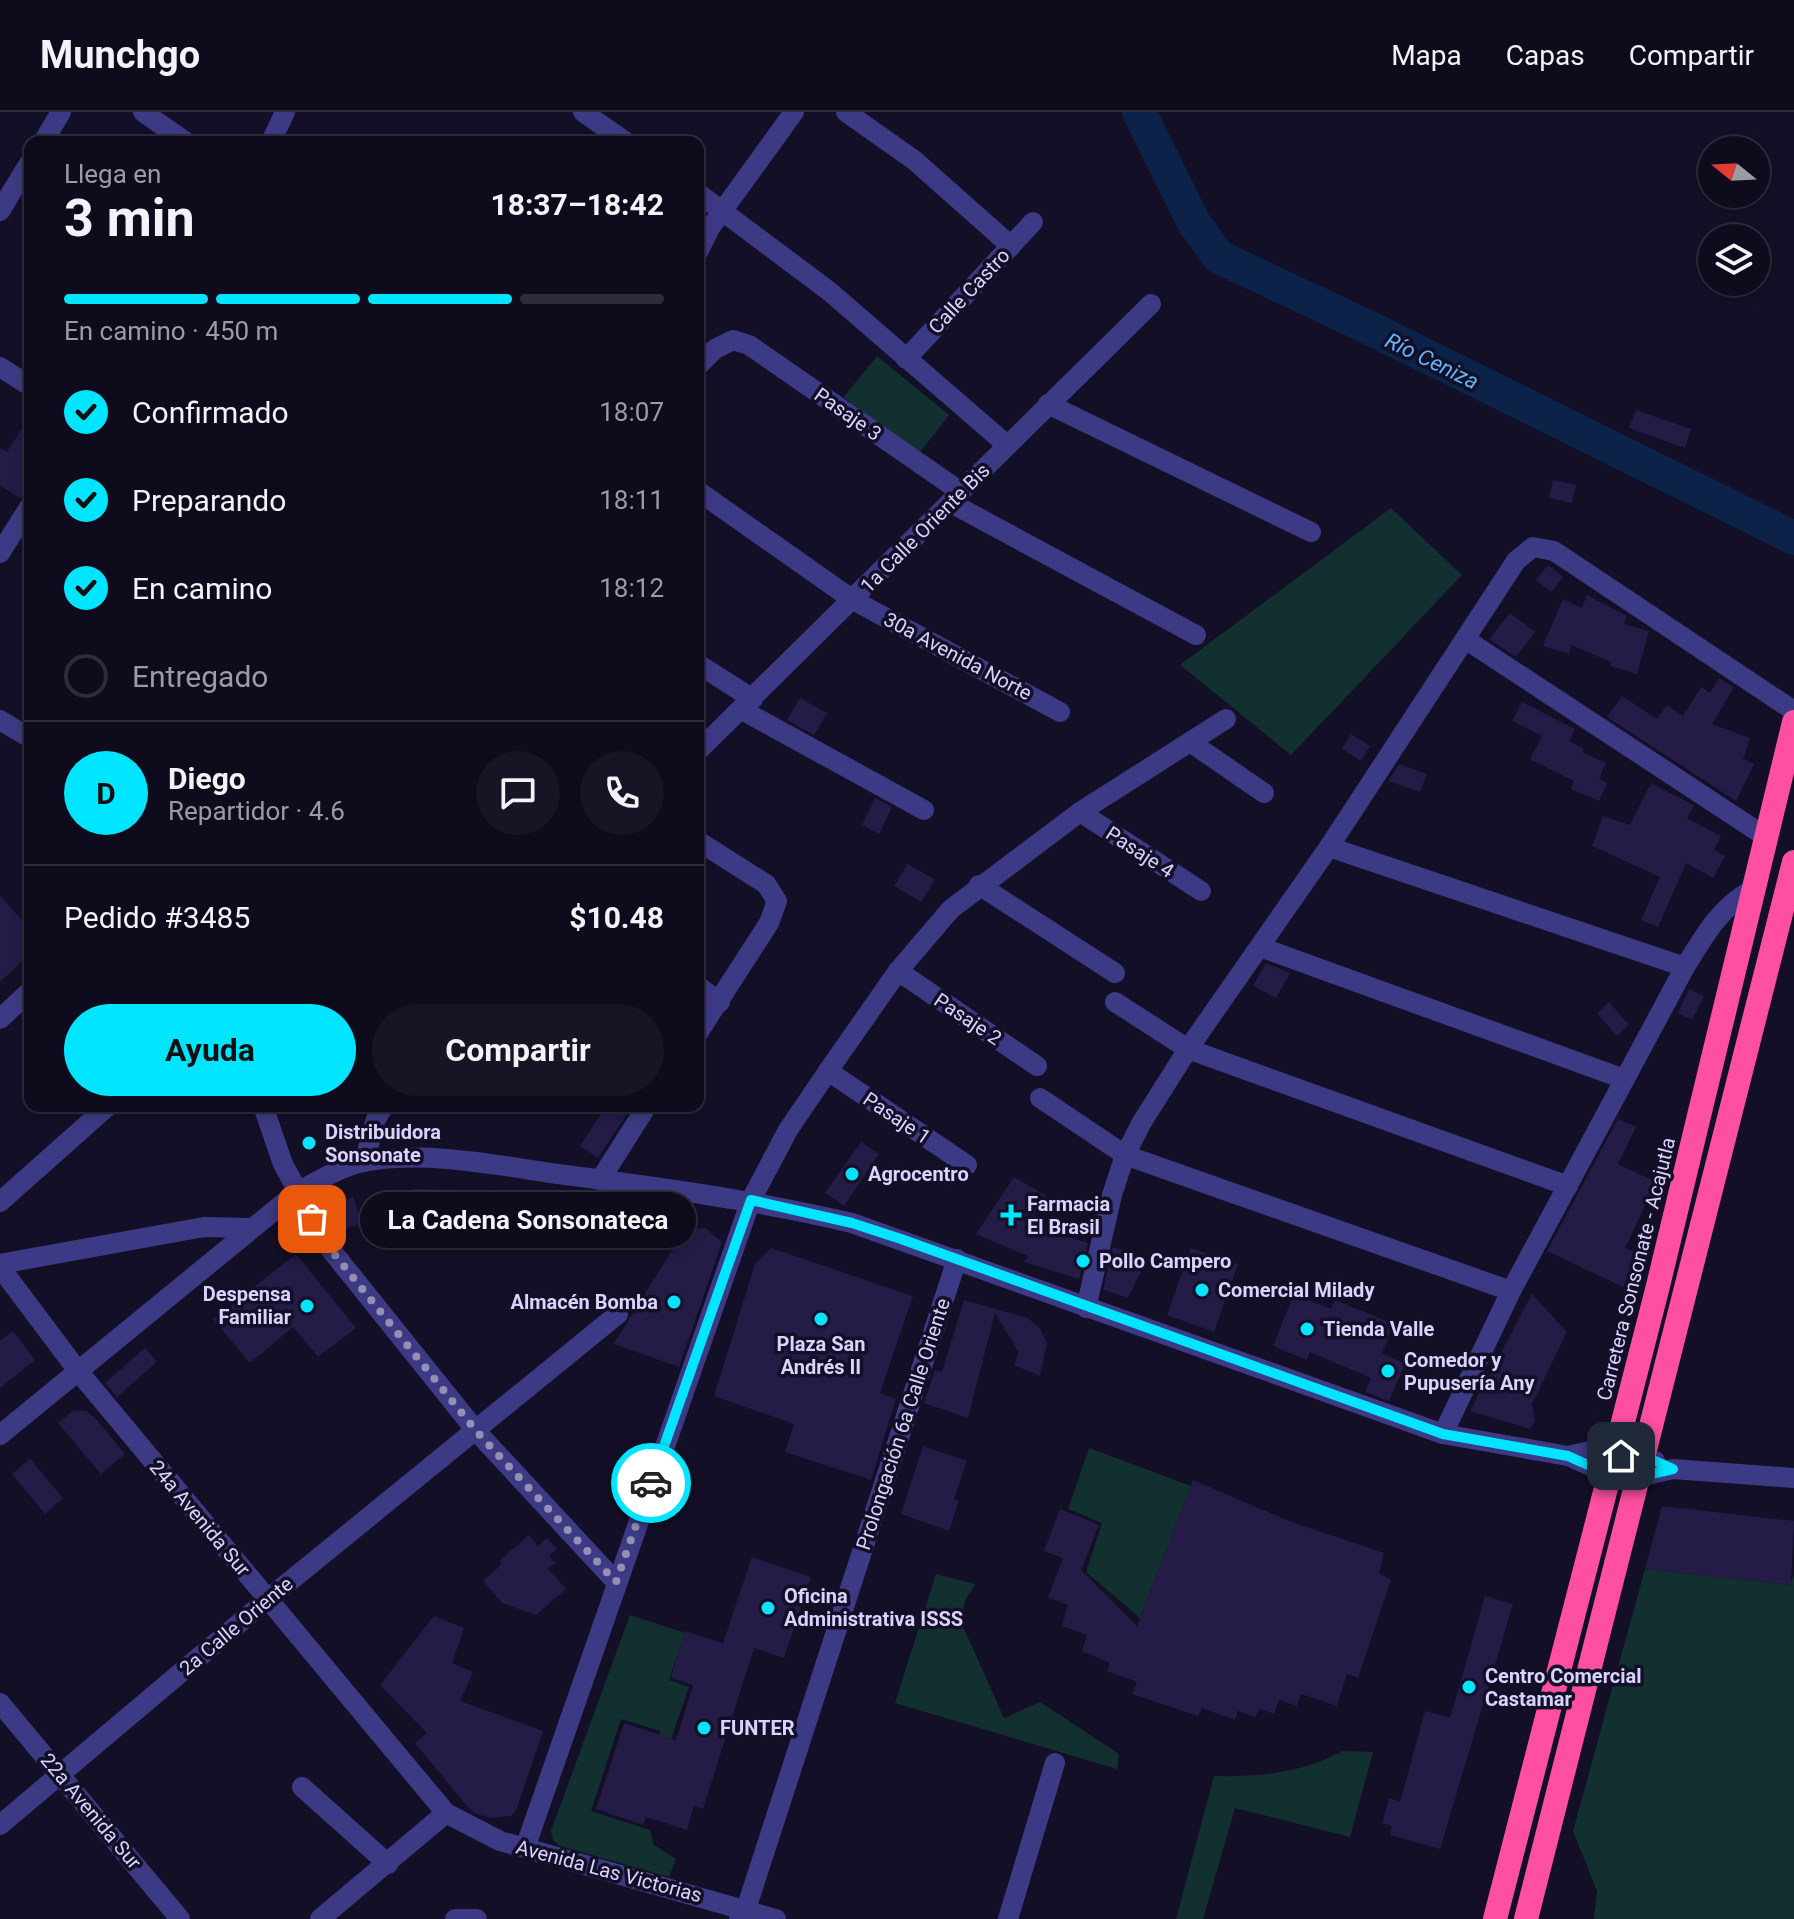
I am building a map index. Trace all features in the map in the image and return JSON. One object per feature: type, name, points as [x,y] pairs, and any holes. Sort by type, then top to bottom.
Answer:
[{"type":"highway","name":"Carretera Sonsonate - Acajutla","points":[[1495,1919],[1618,1445],[1794,722]]},
{"type":"highway","points":[[1526,1919],[1794,862]]},
{"type":"street","points":[[47,136],[61,112]]},
{"type":"street","points":[[143,112],[177,136]]},
{"type":"street","points":[[274,136],[285,112]]},
{"type":"street","points":[[583,112],[617,136]]},
{"type":"street","points":[[704,242],[723,210],[794,112]]},
{"type":"street","points":[[846,112],[914,160],[1011,246]]},
{"type":"street","points":[[0,211],[24,172]]},
{"type":"street","points":[[704,197],[829,291],[1007,445]]},
{"type":"street","name":"Calle Castro","points":[[906,359],[1033,222]]},
{"type":"street","name":"1a Calle Oriente Bis","points":[[704,745],[1151,304]]},
{"type":"street","name":"Pasaje 3","points":[[704,360],[715,349],[733,340],[749,345],[956,497],[1196,635]]},
{"type":"street","points":[[0,367],[24,382]]},
{"type":"street","points":[[1048,404],[1311,532]]},
{"type":"street","name":"30a Avenida Norte","points":[[704,495],[853,600],[1060,712]]},
{"type":"street","points":[[0,553],[24,515]]},
{"type":"street","points":[[1086,1308],[1112,1195],[1125,1155],[1188,1049],[1329,847],[1516,561],[1533,547],[1554,551],[1794,711]]},
{"type":"street","points":[[1465,639],[1766,837]]},
{"type":"street","points":[[704,669],[748,705],[924,810]]},
{"type":"street","points":[[525,1848],[751,1200],[788,1130],[898,971],[928,934],[979,885],[1080,812],[1226,719]]},
{"type":"street","points":[[0,720],[24,734]]},
{"type":"street","points":[[1190,742],[1264,793]]},
{"type":"street","name":"Pasaje 4","points":[[1080,812],[1201,891]]},
{"type":"street","points":[[704,845],[766,884],[777,901],[769,923],[704,1025]]},
{"type":"street","points":[[1329,847],[1685,967]]},
{"type":"street","points":[[979,885],[1115,973]]},
{"type":"street","points":[[1443,1434],[1511,1291],[1685,967],[1711,924],[1733,900],[1753,889]]},
{"type":"street","points":[[1260,947],[1624,1079]]},
{"type":"street","name":"Pasaje 2","points":[[898,971],[1037,1066]]},
{"type":"street","points":[[704,990],[720,1002]]},
{"type":"street","points":[[0,1019],[24,997]]},
{"type":"street","points":[[1115,1002],[1188,1049],[1568,1186]]},
{"type":"street","name":"Pasaje 1","points":[[828,1071],[967,1165]]},
{"type":"street","points":[[1040,1098],[1125,1155],[1511,1291]]},
{"type":"street","points":[[0,1202],[101,1112]]},
{"type":"street","points":[[265,1112],[297,1192],[327,1245],[477,1432],[616,1582]]},
{"type":"street","points":[[364,1162],[380,1112]]},
{"type":"street","points":[[600,1180],[643,1112]]},
{"type":"street","points":[[0,1435],[297,1192],[364,1162],[419,1159],[477,1163],[751,1200],[852,1223],[1443,1434],[1568,1456],[1590,1451],[1653,1460],[1673,1469],[1794,1478]]},
{"type":"street","points":[[0,1266],[204,1227],[250,1228]]},
{"type":"street","name":"Prolongación 6a Calle Oriente","points":[[742,1914],[957,1259]]},
{"type":"street","name":"24a Avenida Sur","points":[[0,1266],[78,1371],[446,1813]]},
{"type":"street","name":"2a Calle Oriente","points":[[0,1825],[268,1599],[477,1432],[618,1314]]},
{"type":"street","name":"22a Avenida Sur","points":[[0,1703],[180,1919]]},
{"type":"street","points":[[1008,1919],[1055,1763]]},
{"type":"street","points":[[302,1787],[388,1864]]},
{"type":"street","points":[[320,1919],[446,1813]]},
{"type":"street","name":"Avenida Las Victorias","points":[[446,1813],[473,1829],[525,1848],[742,1914],[776,1919]]},
{"type":"street","points":[[455,1919],[477,1919]]},
{"type":"green space","points":[[877,356],[949,415],[917,456],[844,397]]},
{"type":"green space","points":[[1391,508],[1462,575],[1291,755],[1180,665]]},
{"type":"green space","points":[[1089,1448],[1191,1486],[1140,1618],[1086,1572],[1102,1523],[1068,1509]]},
{"type":"green space","points":[[1645,1569],[1790,1585],[1794,1575],[1794,1919],[1594,1919],[1597,1891],[1573,1831]]},
{"type":"green space","points":[[936,1574],[975,1584],[965,1601],[961,1622],[1004,1718],[1040,1702],[1119,1754],[1117,1769],[895,1703]]},
{"type":"green space","points":[[630,1615],[685,1633],[669,1680],[689,1687],[668,1748],[656,1744],[660,1731],[621,1719],[591,1811],[650,1830],[654,1845],[676,1859],[669,1877],[560,1846],[553,1840],[551,1831]]},
{"type":"green space","points":[[1343,1751],[1373,1752],[1350,1837],[1235,1808],[1203,1919],[1176,1919],[1214,1776],[1248,1776],[1296,1769]]},
{"type":"building","points":[[1636,410],[1691,429],[1685,448],[1629,428]]},
{"type":"building","points":[[24,425],[24,496],[20,498],[0,485],[0,448],[7,452]]},
{"type":"building","points":[[1553,480],[1576,485],[1572,503],[1549,498]]},
{"type":"building","points":[[1548,565],[1563,577],[1551,592],[1536,580]]},
{"type":"building","points":[[1587,595],[1627,616],[1624,624],[1649,631],[1637,674],[1610,666],[1611,662],[1571,645],[1569,654],[1543,646],[1563,599],[1582,608]]},
{"type":"building","points":[[1510,613],[1535,632],[1516,657],[1489,639]]},
{"type":"building","points":[[1719,678],[1734,687],[1712,724],[1750,738],[1743,759],[1754,764],[1736,801],[1607,717],[1622,696],[1657,719],[1667,705],[1683,716],[1701,687],[1710,693]]},
{"type":"building","points":[[800,698],[827,713],[814,735],[787,720]]},
{"type":"building","points":[[1522,702],[1575,729],[1569,741],[1584,749],[1582,752],[1606,763],[1599,779],[1607,783],[1599,801],[1571,789],[1574,781],[1530,759],[1542,736],[1512,721]]},
{"type":"building","points":[[1351,734],[1370,746],[1361,761],[1342,749]]},
{"type":"building","points":[[1399,764],[1427,774],[1420,792],[1388,781]]},
{"type":"building","points":[[1651,783],[1694,805],[1687,818],[1721,836],[1714,850],[1725,856],[1713,878],[1686,863],[1658,927],[1641,920],[1660,877],[1592,846],[1603,816],[1630,825]]},
{"type":"building","points":[[875,798],[892,807],[879,834],[862,825]]},
{"type":"building","points":[[908,864],[935,880],[921,902],[894,886]]},
{"type":"building","points":[[0,896],[24,922],[24,960],[0,982]]},
{"type":"building","points":[[1266,963],[1290,973],[1276,998],[1253,986]]},
{"type":"building","points":[[1689,989],[1704,996],[1692,1020],[1678,1013]]},
{"type":"building","points":[[1609,1002],[1629,1025],[1617,1036],[1597,1013]]},
{"type":"building","points":[[602,1112],[628,1112],[598,1158],[580,1146]]},
{"type":"building","points":[[1618,1119],[1636,1127],[1618,1164],[1656,1182],[1625,1248],[1639,1254],[1623,1287],[1547,1251]]},
{"type":"building","name":"Agrocentro","points":[[861,1142],[879,1154],[844,1206],[825,1193]]},
{"type":"building","points":[[1014,1177],[1047,1196],[1027,1224],[1088,1243],[1079,1279],[1024,1262],[1028,1256],[976,1234]]},
{"type":"building","points":[[412,1189],[491,1190],[501,1229],[411,1227]]},
{"type":"building","points":[[353,1197],[362,1223],[338,1232],[328,1206]]},
{"type":"building","name":"Almacén Bomba","points":[[705,1228],[722,1242],[679,1367],[614,1344],[685,1229]]},
{"type":"building","points":[[1113,1247],[1148,1258],[1128,1298],[1103,1290]]},
{"type":"building","points":[[771,1248],[913,1296],[880,1393],[896,1399],[871,1480],[785,1452],[794,1424],[714,1396],[755,1264]]},
{"type":"building","name":"Comercial Milady","points":[[1191,1248],[1238,1264],[1214,1332],[1167,1315]]},
{"type":"building","points":[[296,1254],[356,1328],[318,1357],[293,1327],[250,1363],[213,1319]]},
{"type":"building","points":[[1294,1294],[1331,1309],[1335,1300],[1394,1324],[1382,1353],[1405,1364],[1389,1401],[1365,1392],[1371,1378],[1310,1352],[1307,1360],[1273,1346]]},
{"type":"building","points":[[1532,1294],[1567,1332],[1532,1404],[1535,1421],[1530,1429],[1470,1411]]},
{"type":"building","points":[[964,1300],[1028,1318],[1039,1327],[1047,1343],[1040,1376],[1014,1365],[1019,1352],[995,1313],[968,1418],[924,1403],[935,1370],[942,1372]]},
{"type":"building","points":[[13,1331],[35,1360],[0,1388],[0,1341]]},
{"type":"building","points":[[145,1348],[157,1362],[117,1397],[105,1383]]},
{"type":"building","points":[[74,1410],[86,1411],[95,1418],[125,1454],[101,1474],[58,1423]]},
{"type":"building","points":[[923,1446],[967,1461],[954,1499],[959,1501],[949,1531],[901,1514]]},
{"type":"building","points":[[30,1459],[63,1498],[45,1514],[12,1474]]},
{"type":"building","points":[[1193,1480],[1289,1521],[1384,1553],[1379,1573],[1391,1580],[1358,1678],[1347,1674],[1337,1706],[1301,1694],[1297,1706],[1279,1700],[1274,1714],[1259,1709],[1255,1717],[1238,1711],[1235,1720],[1202,1708],[1198,1716],[1132,1694],[1137,1682],[1107,1671],[1110,1663],[1082,1651],[1087,1635],[1062,1626],[1068,1605],[1048,1597],[1063,1558],[1044,1551],[1060,1509],[1099,1525],[1081,1570],[1137,1626]]},
{"type":"building","points":[[1662,1506],[1794,1521],[1791,1585],[1645,1569]]},
{"type":"building","points":[[529,1535],[538,1546],[547,1538],[557,1549],[549,1556],[556,1563],[548,1569],[566,1589],[536,1615],[502,1603],[483,1581],[502,1564],[499,1561]]},
{"type":"building","name":"FUNTER","points":[[752,1557],[811,1577],[784,1658],[754,1648],[703,1809],[694,1806],[687,1830],[646,1817],[643,1825],[596,1809],[624,1723],[676,1740],[693,1685],[671,1678],[685,1631],[723,1643]]},
{"type":"building","points":[[1485,1596],[1513,1604],[1440,1849],[1390,1835],[1392,1826],[1382,1823],[1389,1798],[1400,1802],[1425,1711],[1450,1718]]},
{"type":"building","points":[[434,1616],[464,1628],[452,1663],[473,1672],[460,1701],[543,1731],[516,1811],[511,1816],[492,1818],[476,1814],[467,1806],[415,1743],[427,1733],[380,1685]]},
{"type":"waterway","name":"Río Ceniza","points":[[1139,112],[1194,223],[1219,257],[1376,331],[1794,538]]},
{"type":"way so far","points":[[312,1219],[327,1245],[477,1432],[616,1582],[651,1483]]},
{"type":"place","name":"Distribuidora Sonsonate","points":[[309,1143]]},
{"type":"place","name":"Agrocentro","points":[[852,1174]]},
{"type":"place","name":"Farmacia El Brasil","points":[[1011,1215]]},
{"type":"place","name":"La Cadena Sonsonateca","points":[[312,1219]]},
{"type":"place","name":"Pollo Campero","points":[[1083,1261]]},
{"type":"place","name":"Comercial Milady","points":[[1202,1290]]},
{"type":"place","name":"Almacén Bomba","points":[[674,1302]]},
{"type":"place","name":"Despensa Familiar","points":[[307,1306]]},
{"type":"place","name":"Plaza San Andrés II","points":[[821,1319]]},
{"type":"place","name":"Tienda Valle","points":[[1307,1329]]},
{"type":"place","name":"Comedor y Pupusería Any","points":[[1388,1371]]},
{"type":"place","name":"Oficina Administrativa ISSS","points":[[768,1608]]},
{"type":"place","name":"Centro Comercial Castamar","points":[[1469,1687]]},
{"type":"place","name":"FUNTER","points":[[704,1728]]},
{"type":"route","points":[[651,1483],[751,1200],[852,1223],[901,1239],[1443,1434],[1568,1456],[1588,1465],[1651,1474],[1673,1469],[1653,1460],[1621,1456]]}]
